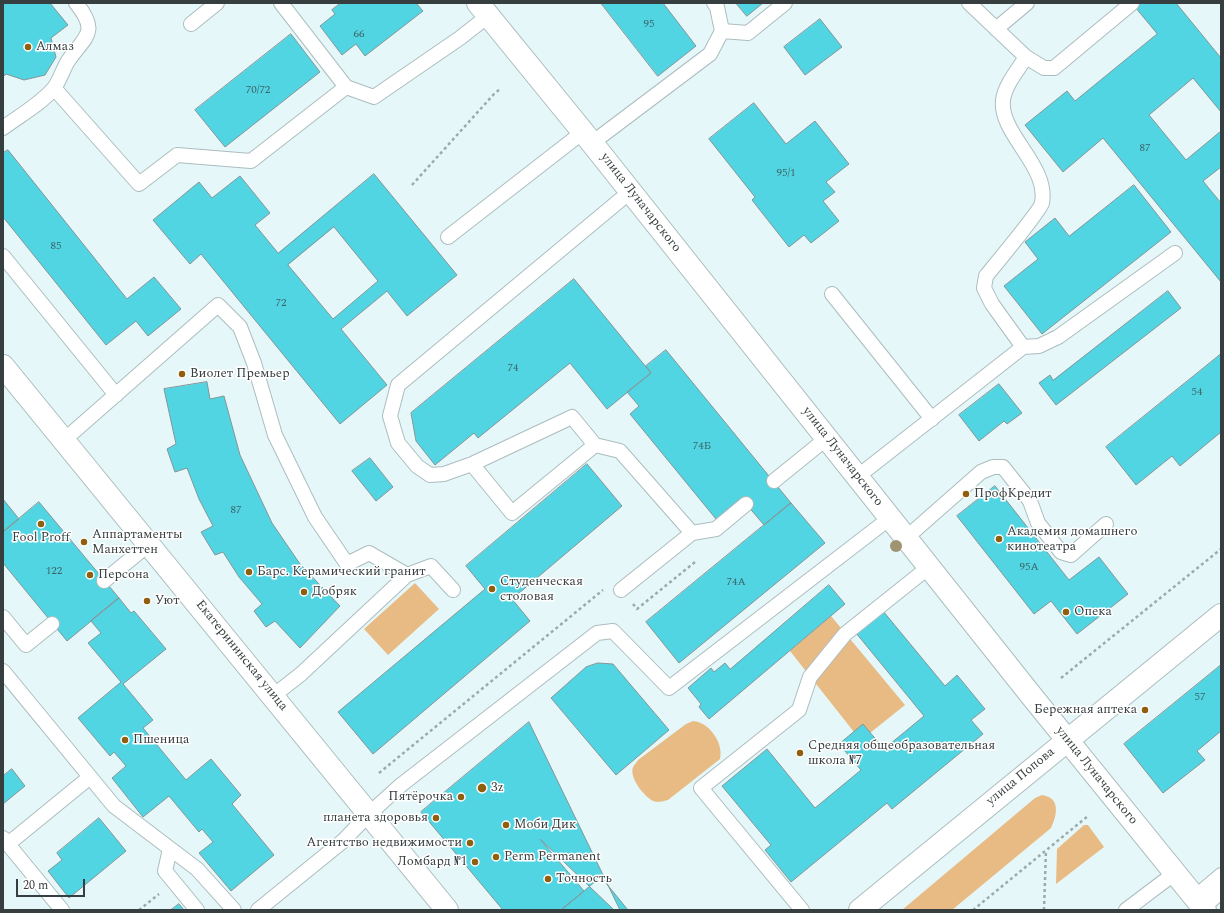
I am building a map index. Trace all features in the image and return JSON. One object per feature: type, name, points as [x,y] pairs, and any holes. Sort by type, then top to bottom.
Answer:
[{"type":"main road","name":"улица Луначарского","points":[[483,9],[588,137],[1067,740],[1201,905]]},
{"type":"main road","name":"Екатерининская улица","points":[[3,366],[447,910]]},
{"type":"main road","name":"улица Попова","points":[[860,910],[1221,615]]},
{"type":"lane","points":[[3,128],[54,88],[68,60],[88,36],[88,26],[82,10],[76,3]]},
{"type":"lane","points":[[190,24],[217,3]]},
{"type":"lane","points":[[281,3],[346,87],[374,97],[460,38],[483,9]]},
{"type":"lane","points":[[448,237],[588,137],[710,54],[722,31],[717,7],[714,3]]},
{"type":"lane","points":[[722,31],[748,33],[785,3]]},
{"type":"lane","points":[[969,3],[1026,57],[1044,68],[1054,68],[1132,3]]},
{"type":"lane","points":[[996,29],[1027,3]]},
{"type":"lane","points":[[1023,347],[992,304],[984,288],[986,276],[1042,205],[1043,188],[1037,172],[1004,114],[1003,100],[1006,90],[1026,57]]},
{"type":"lane","points":[[54,88],[138,184],[177,155],[251,161],[346,87]]},
{"type":"lane","points":[[631,192],[398,385],[390,416],[398,443],[417,466],[430,475],[444,474],[472,464],[572,417],[595,445],[620,451],[692,533]]},
{"type":"lane","points":[[858,477],[1023,347],[1039,346],[1058,337],[1175,253]]},
{"type":"lane","points":[[3,256],[116,395]]},
{"type":"lane","points":[[832,294],[932,419]]},
{"type":"lane","points":[[63,441],[218,305],[240,327],[254,363],[275,436],[315,517],[347,564],[369,553],[406,575]]},
{"type":"lane","points":[[774,481],[827,438]]},
{"type":"lane","points":[[472,464],[512,512],[595,445]]},
{"type":"lane","points":[[906,538],[981,472],[992,467],[1003,468],[1030,501],[1038,523],[1061,552],[1071,555],[1106,524]]},
{"type":"lane","points":[[620,590],[692,533],[716,529],[746,504]]},
{"type":"lane","points":[[258,910],[343,841],[369,814],[401,786],[597,633],[614,631],[669,688],[890,518]]},
{"type":"lane","points":[[104,581],[149,544]]},
{"type":"lane","points":[[273,696],[301,674],[406,575],[431,566],[453,590]]},
{"type":"lane","points":[[802,910],[701,788],[799,710],[810,677],[846,634],[929,567]]},
{"type":"lane","points":[[3,617],[26,645],[52,624]]},
{"type":"lane","points":[[3,671],[114,806],[197,870],[234,910]]},
{"type":"lane","points":[[62,910],[6,841],[90,777]]},
{"type":"lane","points":[[170,849],[165,871],[197,910]]},
{"type":"lane","points":[[1126,910],[1175,873]]},
{"type":"lane","points":[[1201,905],[1221,876]]},
{"type":"lane","points":[[1201,905],[1221,892]]},
{"type":"path","points":[[412,185],[500,89]]},
{"type":"path","points":[[1061,678],[1221,549]]},
{"type":"path","points":[[973,910],[1088,816]]},
{"type":"path","points":[[1044,910],[1046,850]]},
{"type":"path","points":[[139,910],[174,882]]},
{"type":"shaded area","points":[[415,583],[439,609],[388,655],[364,629]]},
{"type":"shaded area","points":[[831,616],[905,705],[870,733],[854,732],[790,651]]},
{"type":"shaded area","points":[[693,721],[705,725],[714,734],[720,746],[720,759],[668,800],[655,802],[649,799],[635,781],[632,771],[633,767],[638,760],[686,724]]},
{"type":"shaded area","points":[[1042,795],[1048,797],[1055,803],[1056,813],[1051,828],[952,910],[902,910],[1035,798]]},
{"type":"shaded area","points":[[1084,825],[1088,825],[1104,847],[1056,884],[1057,849]]},
{"type":"building","name":"Алмаз","points":[[3,3],[50,3],[68,25],[51,38],[56,57],[45,75],[24,80],[6,74],[3,77]]},
{"type":"building","points":[[341,3],[416,3],[423,11],[365,56],[356,44],[342,55],[320,26],[335,14],[332,10]]},
{"type":"building","points":[[601,3],[663,3],[696,46],[658,76]]},
{"type":"building","points":[[736,3],[763,3],[747,16]]},
{"type":"building","points":[[1132,3],[1176,3],[1221,58],[1221,112],[1193,78],[1149,115],[1186,160],[1221,131],[1221,167],[1203,181],[1221,203],[1221,282],[1103,138],[1063,172],[1025,125],[1067,91],[1075,101],[1157,34]]},
{"type":"building","points":[[820,19],[842,47],[805,75],[784,47]]},
{"type":"building","points":[[291,34],[320,72],[225,147],[195,110]]},
{"type":"building","points":[[754,103],[786,144],[815,121],[849,164],[826,182],[835,192],[823,201],[839,221],[811,243],[804,235],[789,247],[752,200],[755,197],[709,139]]},
{"type":"building","points":[[8,150],[127,299],[154,277],[181,309],[148,336],[136,321],[106,345],[3,217],[3,153]]},
{"type":"building","points":[[374,174],[457,275],[407,316],[387,291],[341,329],[387,385],[340,424],[201,254],[190,264],[153,220],[199,182],[212,198],[240,176],[270,213],[255,225],[278,253]],"holes":[[[334,227],[378,281],[333,319],[288,265]]]},
{"type":"building","points":[[1134,185],[1171,232],[1042,334],[1004,286],[1038,259],[1025,242],[1055,218],[1069,236]]},
{"type":"building","points":[[574,279],[651,373],[607,409],[570,363],[478,438],[474,433],[435,465],[416,441],[411,413]]},
{"type":"building","points":[[1168,291],[1181,308],[1056,405],[1039,383],[1050,375],[1053,380]]},
{"type":"building","points":[[666,350],[791,503],[764,525],[741,498],[716,519],[630,414],[639,406],[627,392],[651,373],[646,366]]},
{"type":"building","points":[[1221,354],[1221,432],[1180,466],[1172,456],[1136,485],[1106,447]]},
{"type":"building","points":[[207,382],[210,399],[224,396],[240,455],[272,523],[300,564],[340,606],[300,648],[275,621],[266,627],[254,611],[262,604],[239,577],[223,552],[215,555],[201,532],[213,526],[199,499],[187,468],[175,472],[167,449],[176,444],[164,389]]},
{"type":"building","points":[[999,384],[1022,413],[1007,424],[1004,421],[979,441],[959,415]]},
{"type":"building","points":[[370,458],[393,487],[376,501],[352,471]]},
{"type":"building","points":[[587,464],[622,506],[512,599],[530,621],[373,754],[338,712],[485,589],[466,566]]},
{"type":"building","points":[[995,486],[1069,580],[1099,557],[1128,594],[1077,634],[1051,601],[1034,614],[957,516]]},
{"type":"building","points":[[3,499],[19,519],[3,532]]},
{"type":"building","points":[[39,502],[119,598],[67,641],[3,563],[3,532]]},
{"type":"building","points":[[791,503],[825,543],[679,663],[646,622]]},
{"type":"building","points":[[829,585],[845,604],[709,719],[699,707],[701,704],[688,688],[711,668],[714,672],[725,663],[730,669]]},
{"type":"building","name":"Пшеница","points":[[119,598],[131,613],[134,611],[166,649],[123,684],[153,720],[143,728],[186,780],[211,759],[241,795],[232,804],[274,855],[231,891],[199,853],[213,842],[202,829],[199,832],[169,796],[143,817],[112,778],[126,766],[114,752],[110,756],[78,718],[121,682],[88,643],[101,633],[91,621]]},
{"type":"building","points":[[883,611],[945,686],[957,675],[985,709],[971,720],[983,734],[892,809],[887,803],[791,882],[765,850],[771,845],[722,786],[767,749],[815,808],[861,770],[839,744],[863,724],[884,749],[924,716],[856,633]]},
{"type":"building","points":[[598,663],[613,664],[669,730],[616,775],[551,698],[586,667]]},
{"type":"building","points":[[1221,665],[1221,731],[1197,751],[1205,760],[1163,793],[1124,744]]},
{"type":"building","name":"Моби Дик","points":[[529,722],[620,910],[614,910],[540,839],[584,891],[561,910],[503,910],[421,812]]},
{"type":"building","points":[[12,769],[25,786],[3,804],[3,776]]},
{"type":"building","points":[[99,818],[126,851],[69,898],[48,871],[62,860],[57,853]]},
{"type":"building","points":[[601,877],[628,910],[561,910],[584,891]]},
{"type":"building","points":[[179,904],[184,910],[171,910]]},
{"type":"place","name":"Алмаз","points":[[28,47]]},
{"type":"place","name":"Виолет Премьер","points":[[182,374]]},
{"type":"place","name":"ПрофКредит","points":[[966,494]]},
{"type":"place","name":"Fool Proff","points":[[41,524]]},
{"type":"place","name":"Академия домашнего кинотеатра","points":[[999,539]]},
{"type":"place","name":"Аппартаменты Манхеттен","points":[[84,542]]},
{"type":"place","name":"Барс. Керамический гранит","points":[[249,572]]},
{"type":"place","name":"Персона","points":[[90,575]]},
{"type":"place","name":"Студенческая столовая","points":[[492,589]]},
{"type":"place","name":"Добряк","points":[[304,592]]},
{"type":"place","name":"Уют","points":[[147,601]]},
{"type":"place","name":"Опека","points":[[1066,612]]},
{"type":"place","name":"Бережная аптека","points":[[1145,710]]},
{"type":"place","name":"Пшеница","points":[[125,740]]},
{"type":"place","name":"Средняя общеобразовательная школа №7","points":[[800,753]]},
{"type":"place","name":"3z","points":[[482,788]]},
{"type":"place","name":"Пятёрочка","points":[[461,797]]},
{"type":"place","name":"планета здоровья","points":[[436,818]]},
{"type":"place","name":"Моби Дик","points":[[506,825]]},
{"type":"place","name":"Агентство недвижимости","points":[[470,843]]},
{"type":"place","name":"Perm Permanent","points":[[496,857]]},
{"type":"place","name":"Ломбард №1","points":[[475,862]]},
{"type":"place","name":"Точность","points":[[548,879]]}]
